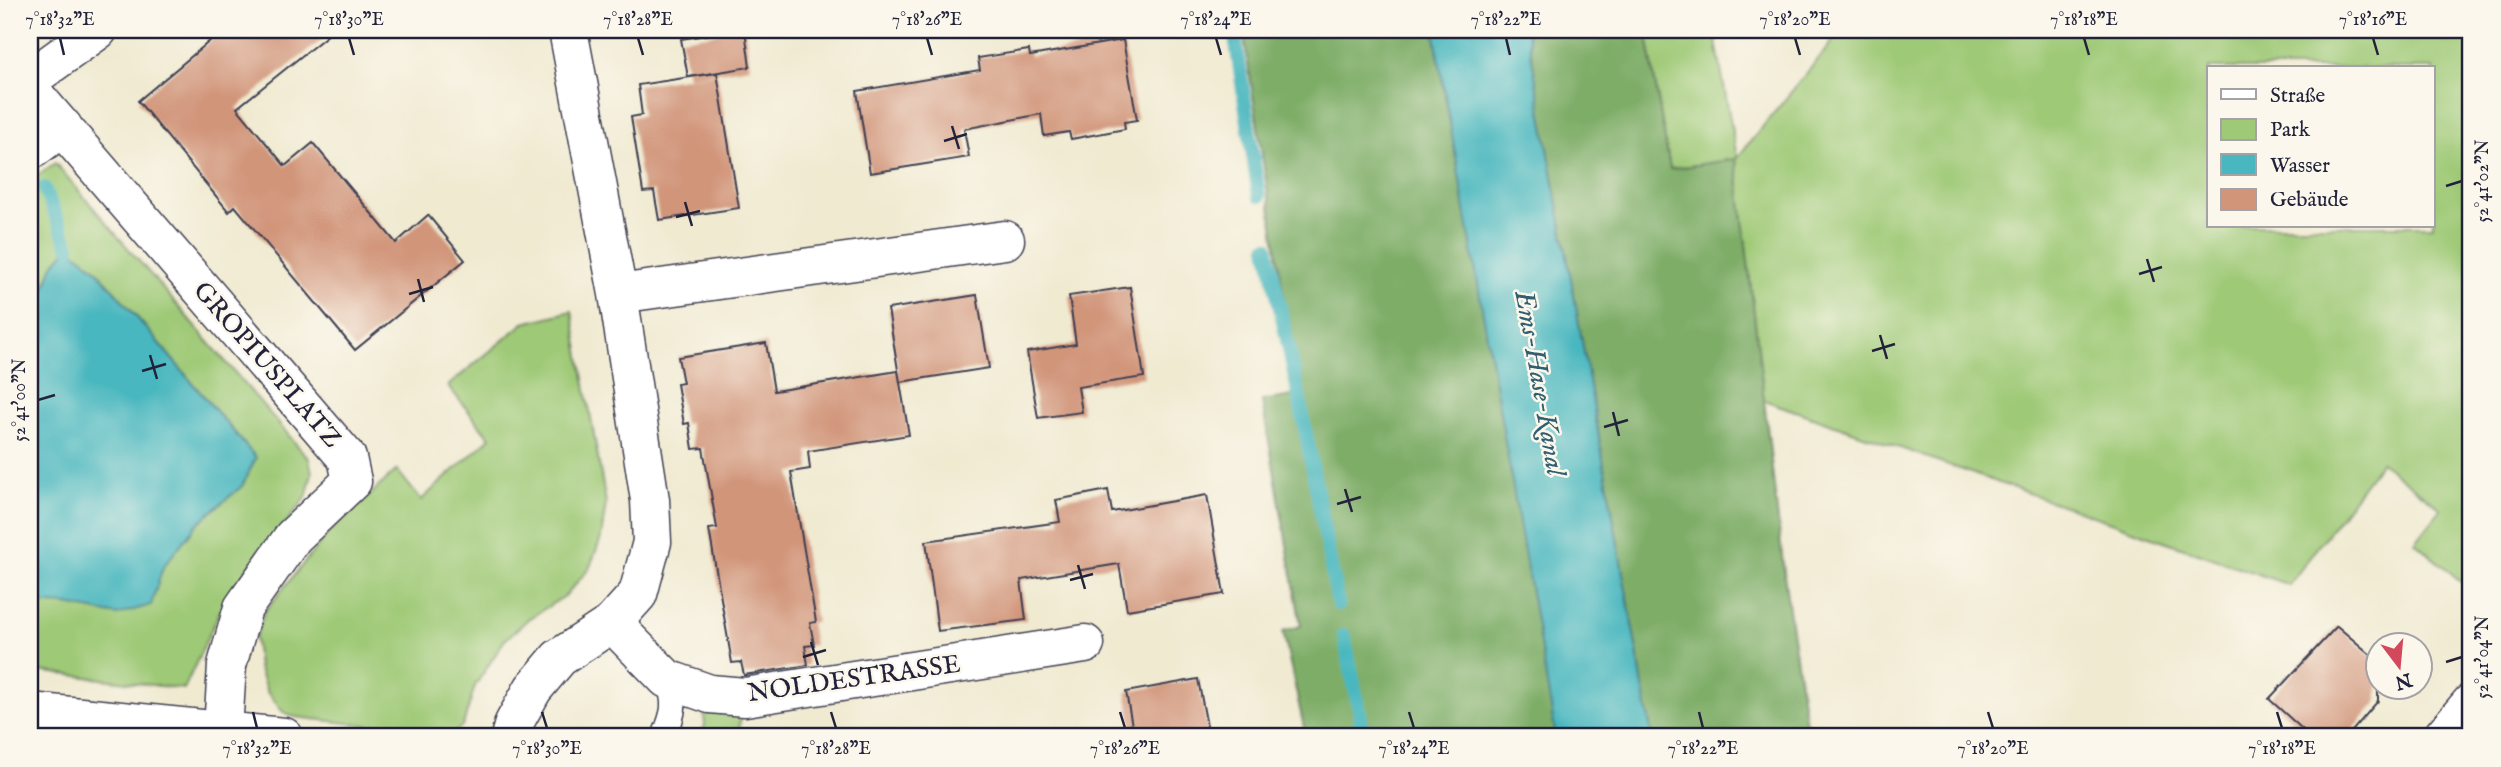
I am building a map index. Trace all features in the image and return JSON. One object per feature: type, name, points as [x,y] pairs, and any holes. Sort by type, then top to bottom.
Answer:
[{"type":"street","points":[[30,79],[98,30]]},
{"type":"street","points":[[510,737],[514,723],[533,689],[559,659],[612,623],[638,594],[652,542],[650,500],[618,294],[568,30]]},
{"type":"street","name":"GROPIUSPLATZ","points":[[30,90],[347,458],[352,481],[293,537],[243,608],[227,665],[223,730]]},
{"type":"street","points":[[30,150],[63,127]]},
{"type":"street","points":[[618,294],[1005,240]]},
{"type":"street","name":"NOLDESTRASSE","points":[[612,623],[667,679],[710,694],[745,697],[1085,644]]},
{"type":"street","points":[[2442,737],[2471,703]]},
{"type":"street","points":[[30,712],[284,737]]},
{"type":"lane","points":[[664,737],[673,717],[674,696],[667,679]]},
{"type":"green space","points":[[1243,30],[1434,30],[1557,737],[1306,737],[1283,631],[1301,626],[1262,401],[1299,395]]},
{"type":"green space","points":[[1527,30],[1646,30],[1670,169],[1736,159],[1786,589],[1808,737],[1652,737]]},
{"type":"green space","points":[[1646,30],[1714,30],[1737,158],[1842,30],[2471,30],[2471,590],[2415,542],[2441,509],[2381,462],[2289,585],[1764,400],[1736,159],[1670,169]]},
{"type":"green space","points":[[55,163],[309,459],[312,473],[306,498],[246,571],[221,609],[184,689],[30,670],[30,603],[150,605],[163,567],[198,523],[242,486],[256,458],[96,269],[69,248],[53,265],[30,330],[30,181]]},
{"type":"green space","points":[[572,311],[606,503],[601,538],[589,569],[565,596],[528,619],[504,641],[475,686],[463,725],[452,735],[295,717],[283,712],[267,692],[258,667],[255,638],[265,611],[329,532],[397,470],[421,500],[490,438],[448,386],[524,323]]},
{"type":"green space","points":[[703,705],[742,708],[738,737],[701,737],[705,725]]},
{"type":"water","name":"Ems-Hase-Kanal","points":[[1434,30],[1527,30],[1652,737],[1556,737]]},
{"type":"water","points":[[69,247],[96,269],[256,458],[242,486],[198,523],[163,567],[151,605],[117,615],[67,605],[30,603],[30,330],[53,265]]},
{"type":"building","points":[[223,30],[334,30],[237,108],[285,166],[313,143],[396,243],[428,215],[465,260],[355,350],[235,206],[229,212],[138,101]]},
{"type":"building","points":[[745,30],[750,67],[688,77],[681,39]]},
{"type":"building","points":[[1123,40],[1137,120],[1124,122],[1125,129],[1071,139],[1069,132],[1044,136],[1041,114],[964,129],[969,157],[870,173],[857,91],[980,70],[978,58],[1029,50],[1030,56]]},
{"type":"building","points":[[717,73],[739,208],[659,220],[654,191],[643,192],[631,117],[642,115],[638,85]]},
{"type":"building","points":[[1130,287],[1144,377],[1078,387],[1082,412],[1038,418],[1027,352],[1076,344],[1069,296]]},
{"type":"building","points":[[977,295],[989,368],[900,382],[888,309]]},
{"type":"building","points":[[766,343],[774,391],[898,371],[909,435],[808,451],[810,469],[791,472],[816,622],[810,623],[814,645],[805,646],[808,665],[744,675],[741,662],[732,663],[709,529],[717,528],[703,448],[693,449],[689,423],[684,424],[677,384],[683,383],[678,357]]},
{"type":"building","points":[[1108,490],[1112,512],[1207,495],[1224,594],[1127,610],[1119,564],[1021,580],[1026,620],[938,631],[926,541],[1060,522],[1056,500]]},
{"type":"building","points":[[2337,626],[2364,649],[2364,700],[2378,701],[2347,737],[2311,737],[2269,699]]},
{"type":"building","points":[[1198,679],[1209,737],[1134,737],[1126,692]]},
{"type":"waterway","points":[[1234,30],[1259,196]]},
{"type":"waterway","points":[[44,188],[69,247]]},
{"type":"waterway","points":[[1267,247],[1299,396],[1338,604]]},
{"type":"waterway","points":[[1344,635],[1360,714],[1361,737]]}]
